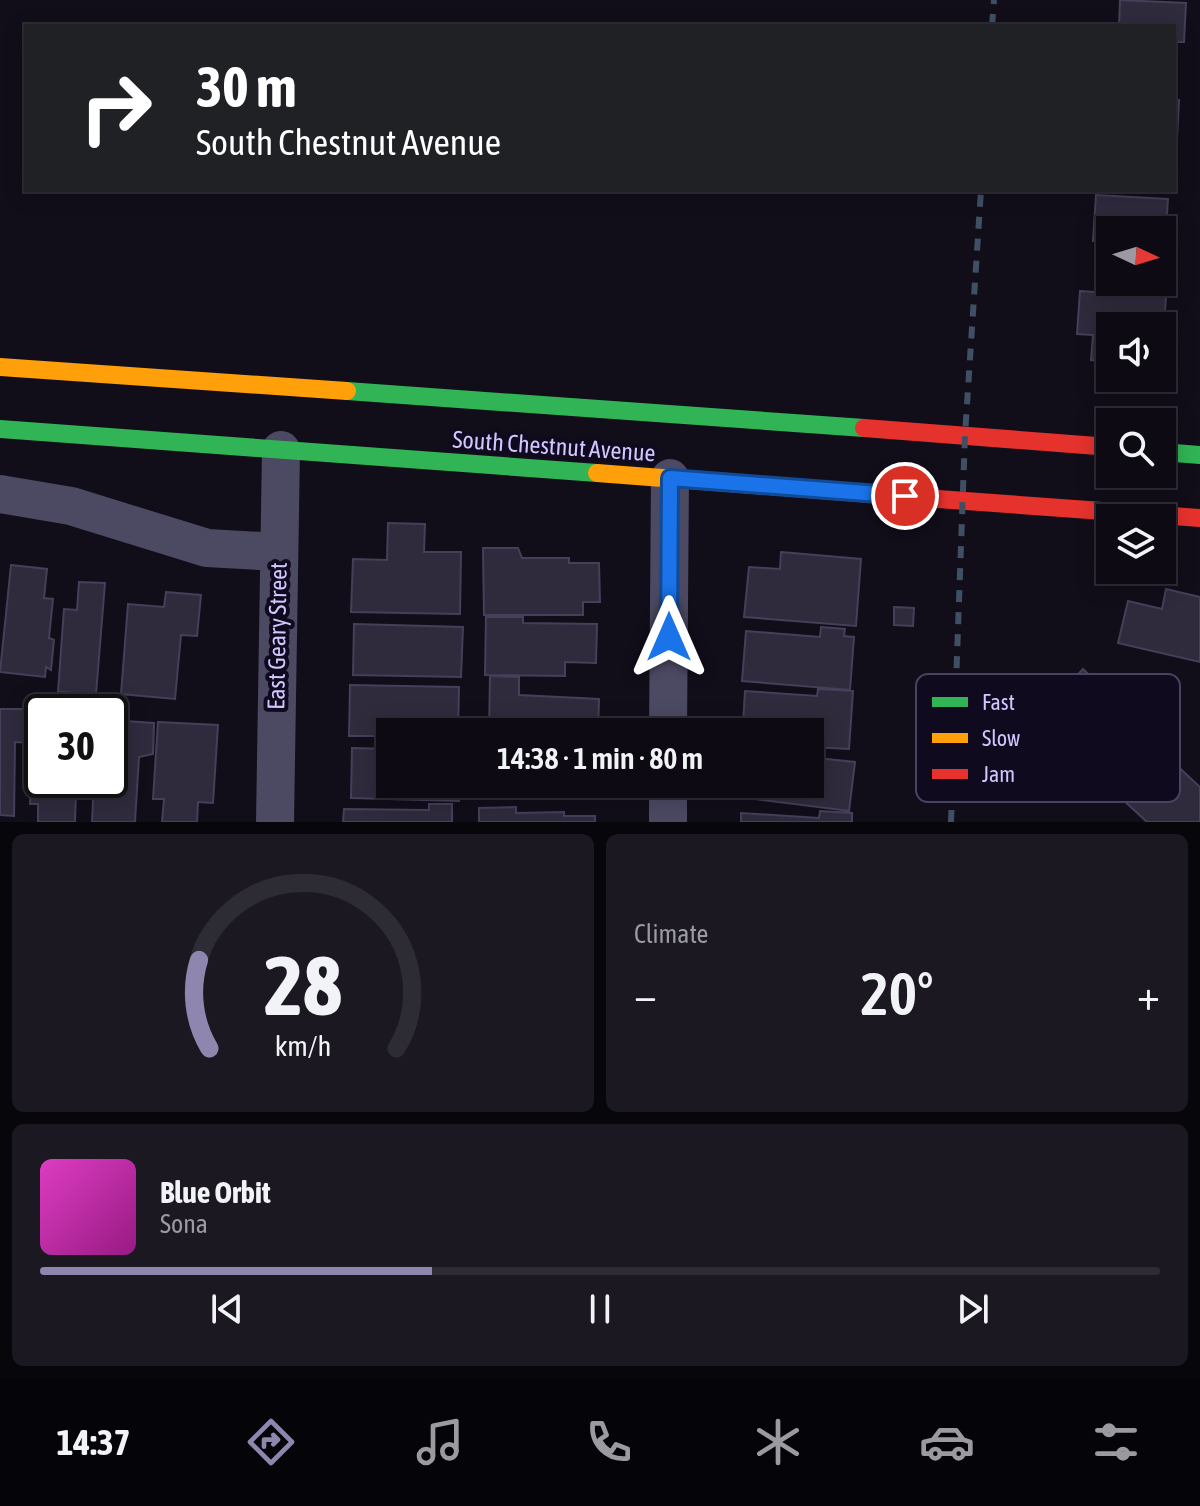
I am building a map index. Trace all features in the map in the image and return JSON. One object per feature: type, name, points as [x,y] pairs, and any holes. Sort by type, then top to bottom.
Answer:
[{"type":"main road","name":"South Chestnut Avenue","points":[[0,367],[1096,446]]},
{"type":"main road","points":[[612,430],[634,413]]},
{"type":"main road","name":"South Chestnut Avenue","points":[[0,429],[292,440],[670,478],[1200,518]]},
{"type":"main road","points":[[1176,453],[1200,455]]},
{"type":"street","name":"East Geary Street","points":[[275,822],[278,552],[292,440]]},
{"type":"street","points":[[668,718],[670,478]]},
{"type":"street","points":[[0,494],[71,506],[207,548],[278,552]]},
{"type":"street","points":[[668,798],[668,822]]},
{"type":"building","points":[[1120,0],[1186,3],[1184,42],[1177,42],[1176,60],[1176,24],[1119,24]]},
{"type":"building","points":[[1176,99],[1179,100],[1176,139]]},
{"type":"building","points":[[1096,195],[1168,199],[1167,216],[1096,216],[1096,241],[1093,241]]},
{"type":"building","points":[[1080,291],[1096,292],[1096,296],[1166,297],[1165,312],[1096,312],[1096,361],[1091,360],[1093,335],[1077,334]]},
{"type":"building","points":[[388,523],[425,524],[424,552],[461,552],[460,614],[351,612],[353,559],[387,560]]},
{"type":"building","points":[[483,548],[518,548],[522,558],[569,558],[569,563],[599,563],[600,602],[583,602],[583,615],[484,615]]},
{"type":"building","points":[[781,552],[861,559],[856,626],[744,617],[749,567],[780,569]]},
{"type":"building","points":[[11,565],[47,569],[44,598],[53,599],[49,638],[54,640],[51,670],[46,667],[45,677],[0,672]]},
{"type":"building","points":[[79,582],[105,583],[96,694],[58,692],[64,609],[77,610]]},
{"type":"building","points":[[1166,589],[1200,597],[1200,662],[1118,643],[1128,601],[1162,609]]},
{"type":"building","points":[[166,592],[201,595],[197,636],[181,635],[175,699],[121,694],[128,604],[164,607]]},
{"type":"building","points":[[894,607],[914,608],[913,626],[894,625]]},
{"type":"building","points":[[486,617],[523,617],[523,623],[597,624],[596,663],[565,662],[565,676],[485,675]]},
{"type":"building","points":[[354,624],[463,627],[461,677],[353,675]]},
{"type":"building","points":[[821,627],[845,629],[844,636],[854,637],[850,690],[742,681],[746,631],[820,637]]},
{"type":"building","points":[[490,676],[519,677],[519,695],[599,699],[598,718],[489,718]]},
{"type":"building","points":[[350,685],[459,687],[458,718],[376,718],[376,736],[349,736]]},
{"type":"building","points":[[818,689],[853,691],[849,749],[824,748],[824,718],[743,718],[745,691],[817,696]]},
{"type":"building","points":[[0,709],[24,709],[24,743],[15,742],[14,816],[0,815]]},
{"type":"building","points":[[128,721],[154,723],[153,754],[139,757],[135,822],[92,822],[93,798],[128,798]]},
{"type":"building","points":[[158,722],[218,725],[213,803],[198,802],[197,822],[162,822],[164,799],[153,799]]},
{"type":"building","points":[[352,748],[376,749],[376,798],[459,798],[459,801],[351,798]]},
{"type":"building","points":[[824,759],[855,762],[849,811],[747,798],[824,798]]},
{"type":"building","points":[[1180,768],[1200,787],[1200,822],[1147,822],[1125,802],[1180,802]]},
{"type":"building","points":[[30,798],[76,798],[75,822],[38,822],[38,804],[30,804]]},
{"type":"building","points":[[429,804],[452,804],[452,822],[343,822],[344,809],[429,810]]},
{"type":"building","points":[[516,807],[516,813],[564,812],[564,816],[595,816],[595,822],[479,822],[479,808]]},
{"type":"building","points":[[820,811],[852,813],[852,822],[741,822],[741,813],[819,818]]},
{"type":"railway","points":[[992,24],[994,0]]},
{"type":"railway","points":[[956,674],[965,435],[981,192]]},
{"type":"railway","points":[[951,822],[952,802]]},
{"type":"traffic: fast","points":[[347,391],[864,428]]},
{"type":"traffic: fast","points":[[0,429],[597,473]]},
{"type":"traffic: fast","points":[[1176,453],[1200,455]]},
{"type":"traffic: slow","points":[[0,367],[347,391]]},
{"type":"traffic: slow","points":[[597,473],[938,499]]},
{"type":"traffic: jam","points":[[864,428],[1096,446]]},
{"type":"traffic: jam","points":[[938,499],[1200,518]]},
{"type":"route","points":[[669,637],[670,478],[905,496]]}]
